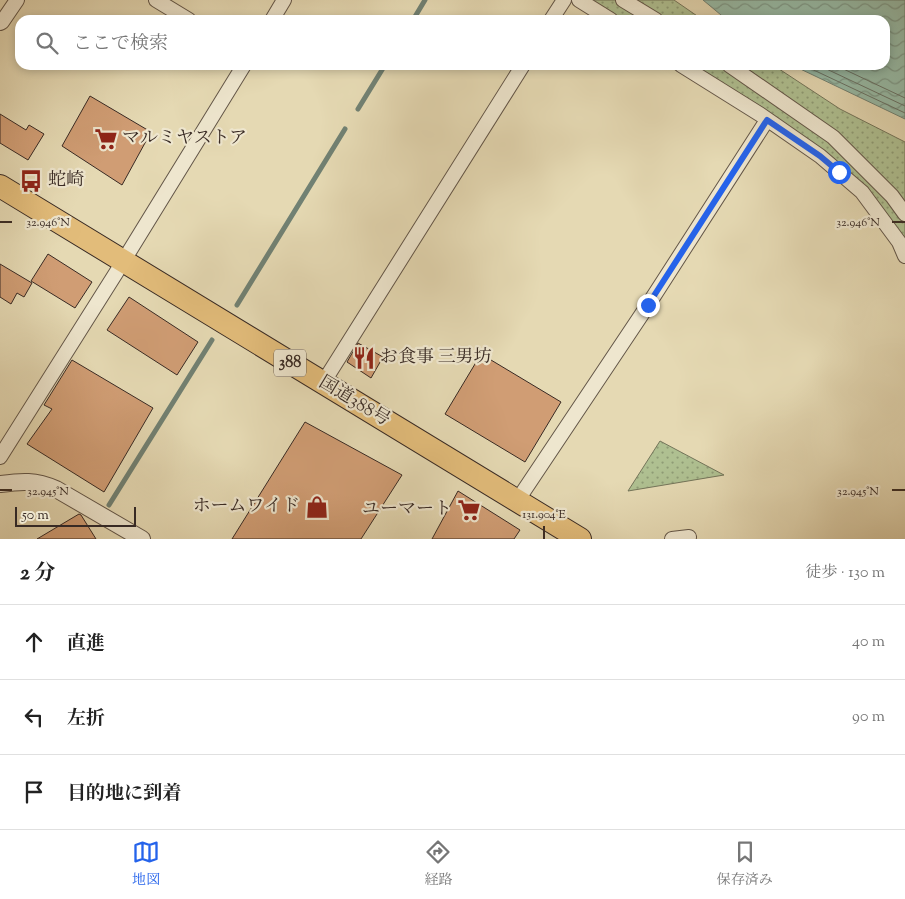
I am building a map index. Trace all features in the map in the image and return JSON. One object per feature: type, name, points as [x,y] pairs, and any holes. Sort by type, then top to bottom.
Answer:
[{"type":"highway","name":"国道388号","points":[[0,186],[580,539]]},
{"type":"street","points":[[0,22],[2,22],[17,0]]},
{"type":"street","points":[[156,0],[182,15]]},
{"type":"street","points":[[275,15],[284,0]]},
{"type":"street","points":[[554,15],[564,0]]},
{"type":"street","points":[[579,0],[602,15]]},
{"type":"street","points":[[623,0],[648,15]]},
{"type":"street","points":[[2,449],[124,261],[241,70]]},
{"type":"street","points":[[323,383],[520,70]]},
{"type":"street","points":[[689,70],[820,156],[862,192],[899,242],[905,256]]},
{"type":"street","points":[[736,70],[833,137],[892,196],[905,214]]},
{"type":"street","points":[[517,501],[648,305],[767,120]]},
{"type":"street","points":[[0,484],[27,481],[56,488],[142,539]]},
{"type":"street","points":[[672,539],[689,537]]},
{"type":"shaded area","points":[[587,0],[617,0],[641,15],[612,15]]},
{"type":"shaded area","points":[[635,0],[674,0],[696,15],[659,15]]},
{"type":"shaded area","points":[[701,70],[729,70],[833,142],[887,198],[905,220],[905,244],[844,171],[762,107]]},
{"type":"shaded area","points":[[746,70],[781,70],[840,109],[905,142],[905,202],[898,192],[843,139]]},
{"type":"shaded area","points":[[660,441],[724,475],[628,491]]},
{"type":"water","points":[[703,0],[905,0],[905,119],[802,70],[890,70],[890,15],[721,15]]},
{"type":"building","name":"マルミヤストア","points":[[90,96],[151,132],[122,185],[62,146]]},
{"type":"building","points":[[0,114],[26,130],[29,125],[44,134],[28,160],[0,143]]},
{"type":"building","points":[[48,254],[92,282],[75,308],[31,281]]},
{"type":"building","points":[[0,264],[32,283],[24,297],[17,293],[11,304],[0,297]]},
{"type":"building","points":[[129,297],[198,342],[177,375],[107,330]]},
{"type":"building","name":"お食事 三男坊","points":[[358,343],[383,357],[371,378],[347,362]]},
{"type":"building","points":[[481,354],[561,402],[525,462],[445,414]]},
{"type":"building","points":[[72,360],[153,408],[104,492],[27,444],[52,409],[44,405]]},
{"type":"building","name":"ホームワイド","points":[[305,422],[402,475],[361,539],[232,539]]},
{"type":"building","name":"ユーマート","points":[[458,491],[520,530],[514,539],[432,539]]},
{"type":"building","points":[[79,514],[96,539],[37,539]]},
{"type":"waterway","points":[[416,15],[425,0]]},
{"type":"waterway","points":[[358,109],[382,70]]},
{"type":"waterway","points":[[237,305],[345,129]]},
{"type":"waterway","points":[[109,505],[212,340]]},
{"type":"place","name":"マルミヤストア","points":[[106,139]]},
{"type":"place","name":"蛇崎","points":[[31,181]]},
{"type":"place","name":"お食事 三男坊","points":[[364,358]]},
{"type":"place","name":"ホームワイド","points":[[317,507]]},
{"type":"place","name":"ユーマート","points":[[469,510]]},
{"type":"route","points":[[648,305],[767,120],[820,156],[839,172]]}]
